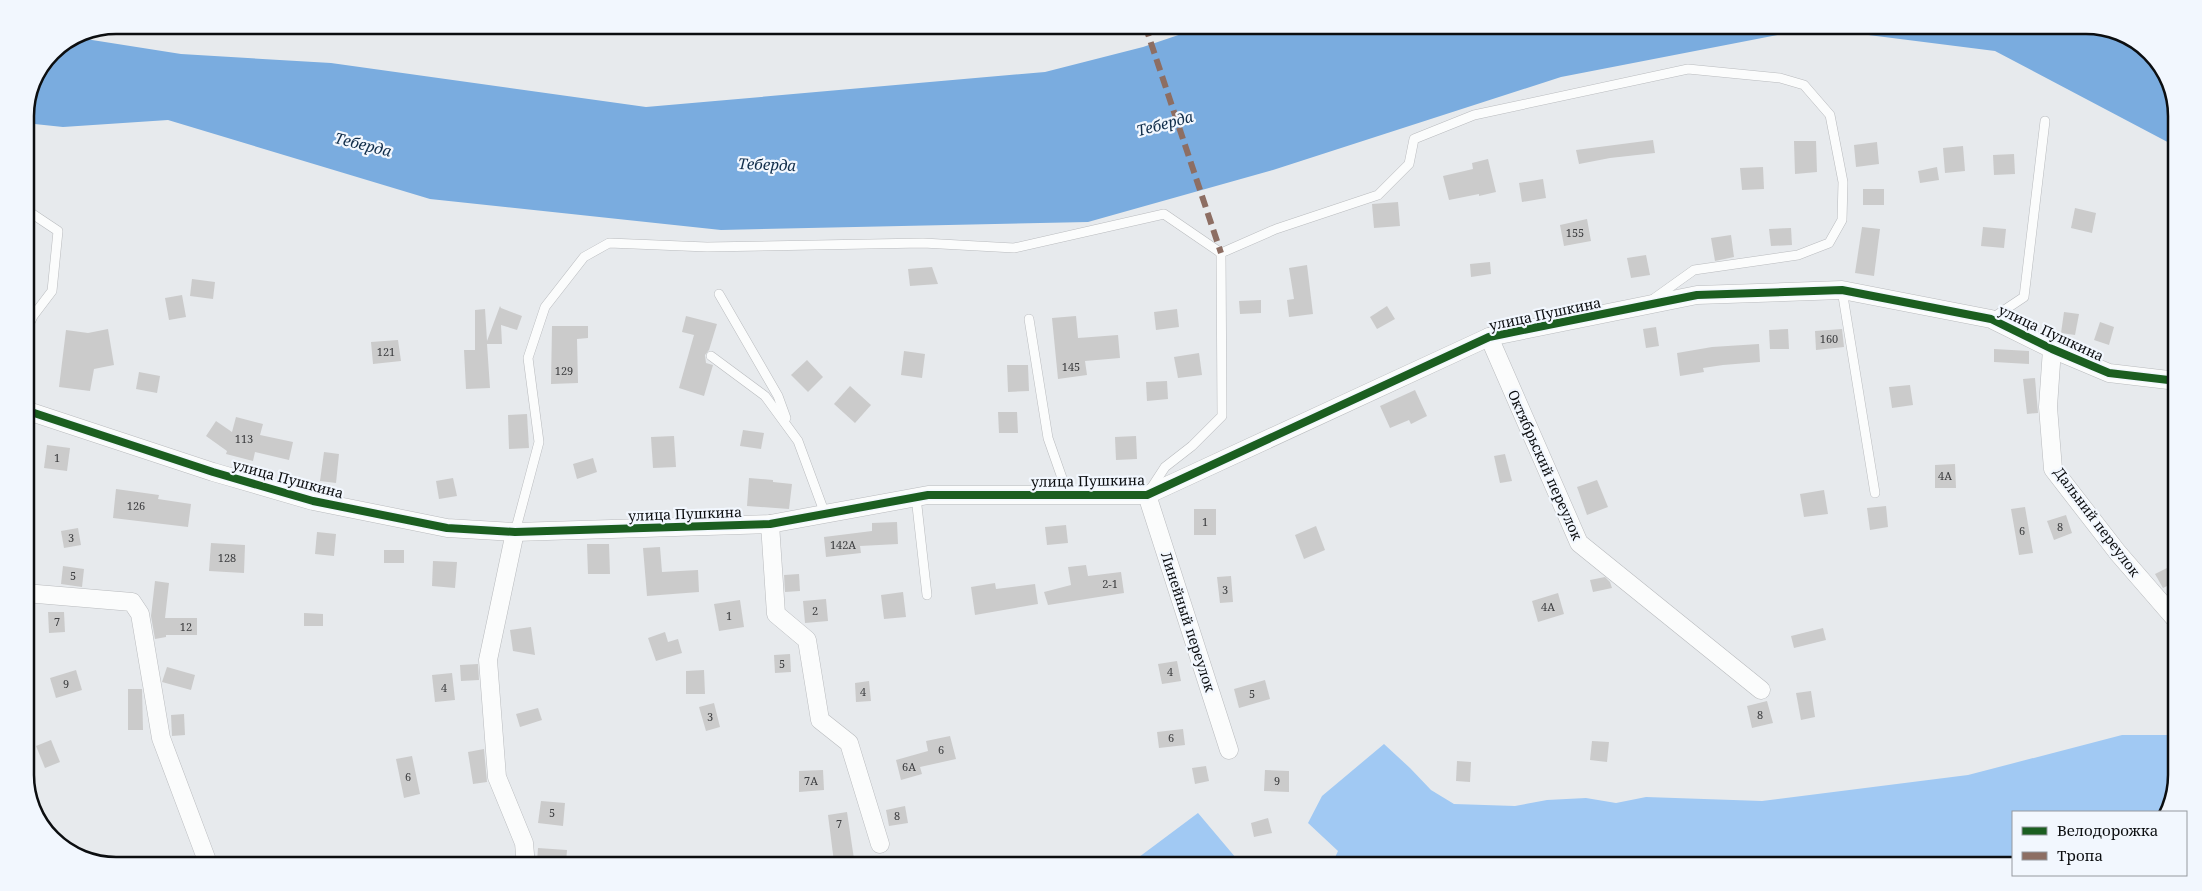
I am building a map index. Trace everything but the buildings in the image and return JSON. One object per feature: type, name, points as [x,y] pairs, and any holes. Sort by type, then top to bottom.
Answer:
[{"type":"street","name":"улица Пушкина","points":[[34,413],[212,472],[313,501],[447,528],[515,532],[770,524],[928,496],[1146,495],[1489,337],[1698,295],[1842,290],[1991,319],[2052,349],[2109,373],[2168,380]]},
{"type":"street","name":"Октябрьский переулок","points":[[1489,337],[1579,543],[1761,690]]},
{"type":"street","name":"Дальний переулок","points":[[2052,349],[2048,407],[2053,469],[2118,553],[2168,611]]},
{"type":"street","name":"Линейный переулок","points":[[1146,495],[1229,750]]},
{"type":"street","points":[[770,524],[776,614],[807,640],[820,720],[849,743],[880,844]]},
{"type":"street","points":[[515,532],[488,660],[497,777],[524,843],[525,857]]},
{"type":"street","points":[[34,594],[132,602],[140,614],[161,738],[206,857]]},
{"type":"lane","points":[[1221,252],[1276,229],[1378,195],[1409,164],[1414,139],[1474,115],[1688,69],[1780,78],[1804,84],[1830,115],[1843,182],[1842,220],[1830,242],[1798,256],[1694,270],[1641,307]]},
{"type":"lane","points":[[1991,319],[2024,297],[2044,120]]},
{"type":"lane","points":[[515,532],[539,442],[528,358],[545,307],[584,257],[609,243],[707,246],[923,243],[1014,248],[1164,214],[1221,252]]},
{"type":"lane","points":[[34,215],[58,231],[52,291],[34,315]]},
{"type":"lane","points":[[1146,495],[1165,467],[1192,446],[1222,416],[1221,252]]},
{"type":"lane","points":[[1842,290],[1875,492]]},
{"type":"lane","points":[[719,294],[778,396],[790,430]]},
{"type":"lane","points":[[1029,320],[1048,438],[1068,495]]},
{"type":"lane","points":[[711,356],[765,396],[798,441],[825,514]]},
{"type":"lane","points":[[916,498],[927,595]]},
{"type":"shaded area","points":[[2122,735],[2168,735],[2168,786],[2160,811],[2012,811],[2012,857],[1335,857],[1338,851],[1308,823],[1322,796],[1384,744],[1431,790],[1454,804],[1515,806],[1547,800],[1586,798],[1616,803],[1646,797],[1762,801],[1968,775]]},
{"type":"shaded area","points":[[1198,813],[1235,857],[1139,857]]},
{"type":"water","name":"Теберда","points":[[1181,34],[1782,34],[1561,77],[1273,170],[1088,222],[721,230],[430,199],[168,120],[63,127],[34,124],[35,100],[48,70],[70,48],[87,39],[181,54],[331,63],[646,107],[1045,72],[1143,47]]},
{"type":"water","points":[[1860,34],[2097,34],[2112,38],[2136,51],[2157,75],[2167,100],[2168,142],[1995,51]]},
{"type":"marked path","points":[[1148,34],[1221,253]]},
{"type":"cycle path","points":[[34,413],[213,472],[313,501],[447,528],[515,532],[770,524],[928,495],[1147,495],[1489,337],[1697,295],[1842,290],[1991,319],[2052,349],[2109,373],[2168,380]]}]
